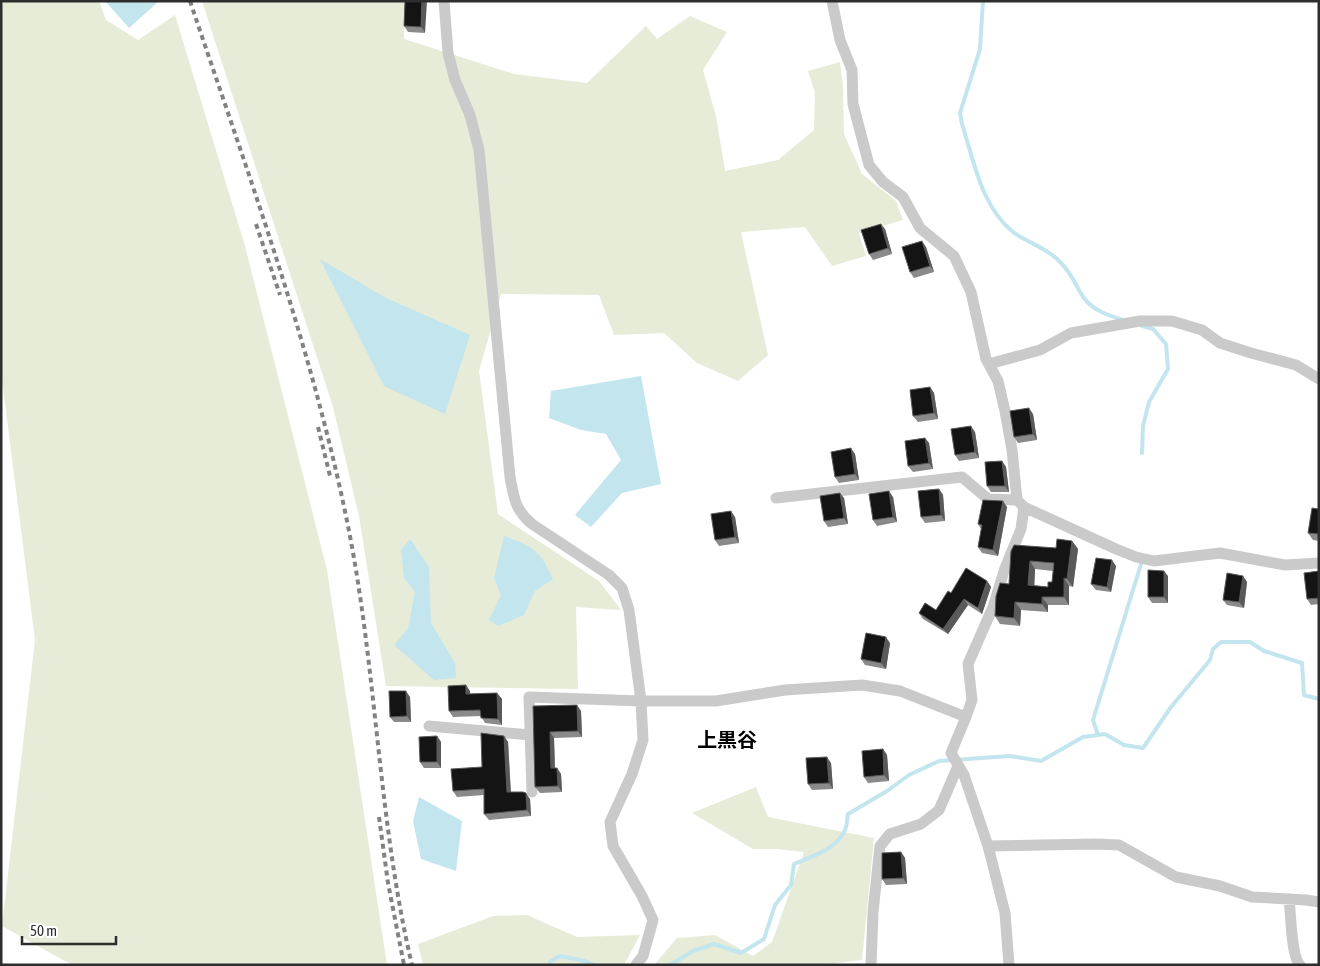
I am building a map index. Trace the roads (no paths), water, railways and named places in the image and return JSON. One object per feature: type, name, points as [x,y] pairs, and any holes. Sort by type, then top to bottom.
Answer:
[{"type":"street","points":[[444,1],[448,53],[455,80],[470,115],[479,150],[509,467],[514,501],[522,516],[532,524],[609,575],[622,588],[629,610],[641,700],[643,740],[632,774],[610,822],[613,846],[642,896],[653,920],[643,956],[636,965]]},
{"type":"street","points":[[832,1],[840,40],[852,70],[853,104],[869,165],[883,182],[903,197],[920,228],[954,256],[971,292],[986,359],[998,381],[1005,411],[1020,503],[1021,529],[1005,568],[994,607],[968,664],[972,700],[950,753],[964,775],[988,846],[1004,914],[1009,965]]},
{"type":"street","points":[[989,364],[1040,350],[1071,333],[1140,321],[1172,321],[1202,330],[1220,343],[1296,366],[1319,379]]},
{"type":"street","points":[[776,498],[962,477],[988,499],[1020,503],[1136,557],[1154,561],[1220,553],[1285,565],[1319,563]]},
{"type":"street","points":[[532,792],[529,697],[716,701],[785,690],[862,685],[900,692],[966,717]]},
{"type":"street","points":[[429,726],[530,735]]},
{"type":"street","points":[[871,965],[873,912],[880,846],[890,834],[921,824],[939,810],[958,766]]},
{"type":"street","points":[[988,846],[1119,845],[1176,877],[1220,886],[1252,897],[1319,902]]},
{"type":"street","points":[[1289,899],[1294,945],[1297,962],[1300,965]]},
{"type":"water","points":[[105,1],[159,1],[129,28]]},
{"type":"water","points":[[320,259],[386,298],[470,335],[445,414],[384,386]]},
{"type":"water","points":[[641,376],[661,484],[622,493],[591,527],[575,515],[621,460],[606,434],[581,430],[549,418],[551,391]]},
{"type":"water","points":[[504,536],[529,546],[534,550],[544,561],[553,579],[535,591],[524,615],[498,626],[489,620],[501,595],[494,578]]},
{"type":"water","points":[[410,539],[429,567],[431,623],[455,663],[456,678],[434,680],[394,645],[408,628],[415,592],[404,578],[401,550]]},
{"type":"water","points":[[419,797],[462,821],[456,871],[421,859],[413,821]]},
{"type":"waterway","points":[[983,1],[980,49],[960,113],[975,168],[986,196],[993,209],[1013,232],[1051,254],[1061,263],[1087,302],[1102,312],[1123,320]]},
{"type":"waterway","points":[[1142,326],[1153,329],[1166,344],[1168,369],[1149,402],[1143,426],[1142,453]]},
{"type":"waterway","points":[[1098,735],[1093,720],[1141,564]]},
{"type":"waterway","points":[[670,965],[693,951],[714,944],[741,953],[764,939],[775,905],[791,885],[794,864],[823,852],[836,842],[845,830],[848,814],[887,791],[909,775],[939,761],[1010,756],[1041,761],[1083,737],[1105,734],[1124,745],[1143,748],[1171,707],[1210,660],[1213,649],[1221,642],[1250,642],[1264,651],[1302,663],[1304,695],[1319,699]]},
{"type":"waterway","points":[[549,965],[550,962],[560,956],[585,961],[594,965]]},
{"type":"railway","points":[[190,1],[277,261],[316,393],[333,459],[358,581],[384,801],[401,911],[412,965]]},
{"type":"railway","points":[[256,224],[280,295]]},
{"type":"railway","points":[[318,427],[330,476]]},
{"type":"railway","points":[[379,817],[388,883],[404,965]]},
{"type":"district","name":"上黒谷","points":[[727,740]]}]
